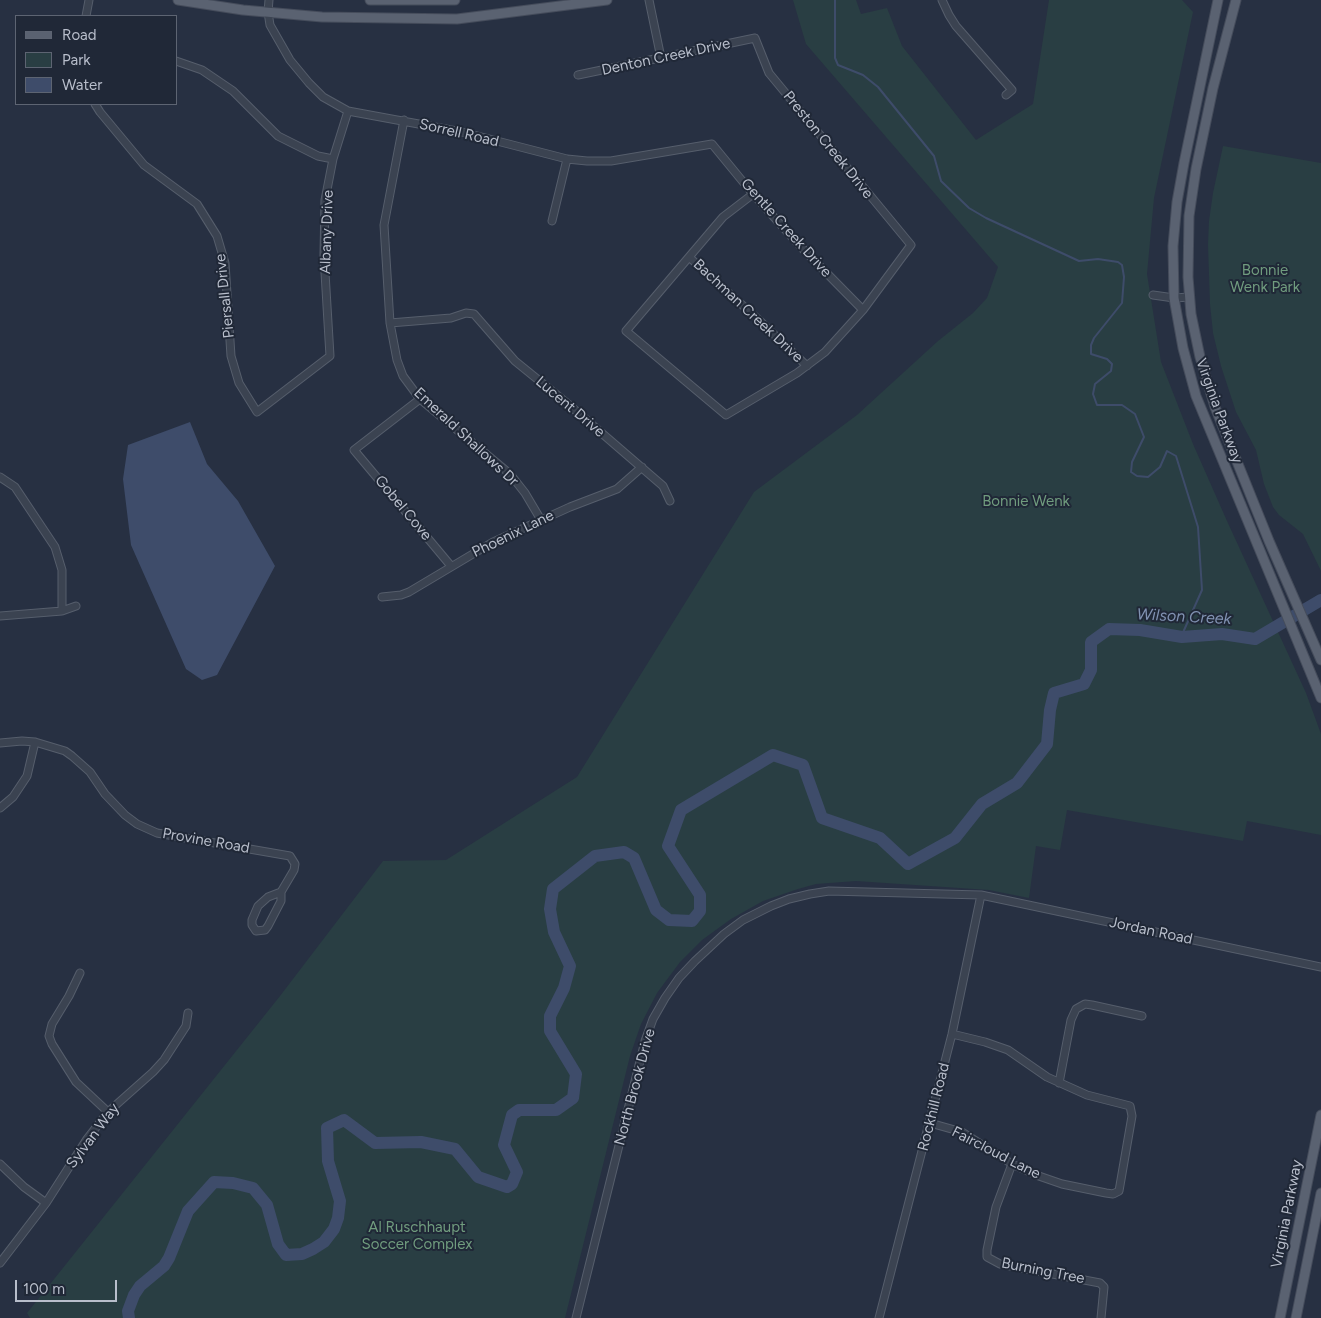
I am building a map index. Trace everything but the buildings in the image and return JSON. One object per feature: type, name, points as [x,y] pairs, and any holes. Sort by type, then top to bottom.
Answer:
[{"type":"main road","points":[[178,0],[243,10],[322,16],[457,19],[607,0]]},
{"type":"main road","points":[[370,0],[455,0]]},
{"type":"main road","name":"Virginia Parkway","points":[[1218,0],[1189,135],[1177,202],[1174,298],[1182,348],[1196,396],[1263,562],[1321,698]]},
{"type":"main road","name":"Virginia Parkway","points":[[1236,0],[1213,88],[1196,169],[1189,216],[1187,249],[1190,297],[1195,333],[1207,383],[1276,557],[1321,660]]},
{"type":"main road","points":[[1189,135],[1203,138]]},
{"type":"main road","name":"Virginia Parkway","points":[[1280,1318],[1321,1115]]},
{"type":"main road","name":"Virginia Parkway","points":[[1296,1318],[1321,1193]]},
{"type":"main road","points":[[1297,1233],[1312,1237]]},
{"type":"street","points":[[86,15],[89,0]]},
{"type":"street","name":"Sorrell Road","points":[[270,0],[268,12],[270,25],[290,60],[323,97],[348,111],[462,132],[567,158],[587,161],[611,161],[712,144]]},
{"type":"street","points":[[650,0],[661,58]]},
{"type":"street","points":[[942,0],[956,26],[1012,90],[1006,96]]},
{"type":"street","name":"Denton Creek Drive","points":[[578,75],[755,38]]},
{"type":"street","name":"Preston Creek Drive","points":[[755,38],[769,73],[911,245],[863,310]]},
{"type":"street","points":[[178,62],[202,70],[233,91],[278,136],[318,156],[333,159]]},
{"type":"street","name":"Piersall Drive","points":[[96,105],[144,165],[197,204],[217,236],[225,263],[231,356],[239,382],[257,412],[330,356]]},
{"type":"street","name":"Albany Drive","points":[[330,356],[324,256],[325,200],[333,159],[348,111]]},
{"type":"street","name":"Emerald Shallows Dr","points":[[404,120],[384,225],[390,323],[394,349],[400,368],[408,384],[420,399],[510,474],[525,493],[541,520]]},
{"type":"street","name":"Gentle Creek Drive","points":[[712,144],[753,194],[800,246],[863,310]]},
{"type":"street","points":[[552,221],[567,158]]},
{"type":"street","points":[[753,194],[723,217],[626,331],[726,415],[797,374],[825,352],[863,310]]},
{"type":"street","name":"Bachman Creek Drive","points":[[689,257],[807,366]]},
{"type":"street","points":[[1152,295],[1174,298],[1190,297]]},
{"type":"street","name":"Lucent Drive","points":[[390,323],[451,318],[469,312],[474,314],[515,361],[663,486],[670,501]]},
{"type":"street","name":"Gobel Cove","points":[[420,399],[354,450],[451,566]]},
{"type":"street","name":"Phoenix Lane","points":[[382,597],[409,592],[493,542],[617,489],[642,468]]},
{"type":"street","points":[[0,477],[15,487],[55,547],[62,570],[62,610]]},
{"type":"street","points":[[0,616],[62,610],[76,606]]},
{"type":"street","name":"Provine Road","points":[[0,742],[35,742],[51,746],[72,756],[90,772],[105,794],[125,815],[147,829],[176,837],[290,856],[294,861],[294,870],[281,892]]},
{"type":"street","points":[[0,808],[13,797],[28,776],[35,742]]},
{"type":"street","name":"North Brook Drive","points":[[576,1318],[645,1041],[653,1019],[678,978],[724,934],[743,920],[780,903],[810,894],[828,891],[981,895]]},
{"type":"street","points":[[281,892],[281,901],[268,926],[265,930],[256,931],[252,925],[252,920],[258,906],[268,897],[281,892]]},
{"type":"street","name":"Jordan Road","points":[[981,895],[1321,967]]},
{"type":"street","name":"Rockhill Road","points":[[879,1318],[952,1034],[981,895]]},
{"type":"street","points":[[80,973],[52,1024],[49,1036],[76,1082],[108,1112]]},
{"type":"street","points":[[952,1034],[1008,1050],[1059,1083],[1071,1020],[1073,1012],[1078,1007],[1085,1004],[1142,1016]]},
{"type":"street","name":"Sylvan Way","points":[[0,1263],[46,1203],[87,1139],[108,1112],[164,1060],[186,1026],[188,1013]]},
{"type":"street","name":"Faircloud Lane","points":[[930,1123],[962,1132],[1012,1164],[1036,1175],[1062,1184],[1112,1194],[1119,1191],[1132,1116],[1131,1109],[1127,1104],[1096,1098],[1059,1083]]},
{"type":"street","points":[[0,1164],[24,1187],[46,1203]]},
{"type":"street","name":"Burning Tree","points":[[1012,1164],[996,1207],[986,1250],[987,1257],[1000,1264],[1097,1281],[1104,1287],[1101,1318]]},
{"type":"green space","points":[[793,0],[856,0],[861,14],[887,8],[902,46],[976,140],[1033,104],[1049,0],[1182,0],[1193,12],[1154,198],[1147,274],[1161,362],[1193,444],[1306,693],[1321,734],[1321,835],[1247,821],[1243,841],[1067,810],[1060,850],[1036,846],[1029,898],[989,890],[856,881],[816,884],[798,889],[763,901],[731,919],[702,940],[680,962],[657,993],[641,1024],[630,1056],[565,1318],[30,1318],[27,1313],[280,996],[383,861],[446,860],[577,777],[754,492],[857,415],[938,341],[973,313],[987,298],[998,267],[806,44]]},
{"type":"green space","name":"Bonnie Wenk Park","points":[[1223,146],[1321,163],[1321,571],[1303,534],[1279,515],[1273,507],[1264,484],[1256,450],[1236,412],[1221,366],[1213,333],[1210,304],[1209,221]]},
{"type":"water","points":[[190,422],[207,464],[238,501],[275,566],[217,675],[202,680],[186,669],[131,545],[123,479],[128,445]]},
{"type":"waterway","points":[[835,0],[835,58],[838,65],[863,75],[878,87],[934,156],[941,181],[969,208],[986,218],[1079,261],[1098,259],[1118,262],[1122,265],[1124,277],[1122,303],[1094,338],[1091,345],[1091,354],[1107,359],[1112,364],[1111,371],[1095,384],[1093,394],[1097,405],[1122,405],[1135,414],[1144,437],[1132,462],[1131,472],[1137,476],[1148,477],[1160,467],[1167,451],[1176,456],[1198,527],[1202,590],[1181,637]]},
{"type":"waterway","name":"Wilson Creek","points":[[129,1318],[128,1311],[134,1295],[140,1286],[164,1266],[188,1211],[214,1182],[233,1183],[253,1188],[267,1205],[278,1244],[286,1255],[302,1254],[324,1242],[334,1229],[338,1218],[340,1201],[328,1161],[327,1128],[344,1120],[375,1143],[421,1142],[455,1149],[478,1177],[507,1187],[512,1184],[517,1172],[504,1145],[512,1115],[519,1110],[556,1110],[573,1098],[576,1074],[550,1031],[550,1016],[564,988],[570,966],[554,932],[550,909],[553,889],[595,856],[624,852],[634,858],[656,910],[669,920],[692,921],[700,911],[700,895],[668,846],[681,810],[773,755],[803,765],[822,818],[880,838],[908,864],[955,838],[982,804],[1017,783],[1047,744],[1050,710],[1054,693],[1084,684],[1091,670],[1091,642],[1109,629],[1140,630],[1182,637],[1222,634],[1255,639],[1321,600]]},
{"type":"park label","name":"Bonnie Wenk","points":[[1026,502]]},
{"type":"park label","name":"Al Ruschhaupt Soccer Complex","points":[[417,1236]]}]
